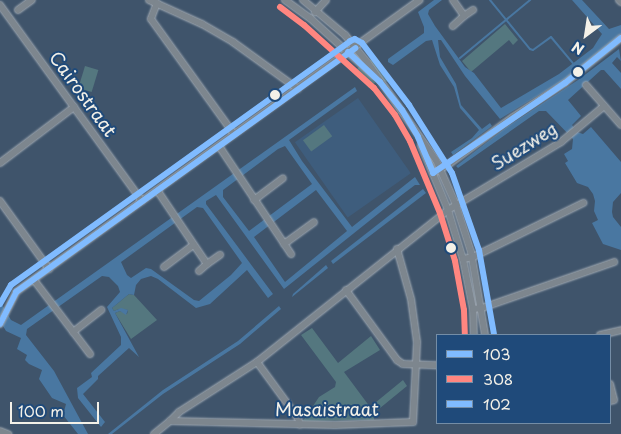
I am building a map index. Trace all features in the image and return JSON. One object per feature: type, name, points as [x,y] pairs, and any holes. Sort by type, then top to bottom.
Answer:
[{"type":"street","points":[[18,10],[32,0]]},
{"type":"street","points":[[148,0],[202,24],[233,42],[298,89]]},
{"type":"street","points":[[286,0],[310,18],[380,82]]},
{"type":"street","points":[[303,0],[355,48],[402,110],[440,169],[456,205],[473,257],[482,308],[484,334]]},
{"type":"street","points":[[310,18],[326,0]]},
{"type":"street","points":[[0,324],[15,294],[419,0]]},
{"type":"street","points":[[453,0],[464,16]]},
{"type":"street","points":[[157,3],[151,19],[234,134]]},
{"type":"street","name":"Cairostraat","points":[[0,5],[142,201]]},
{"type":"street","points":[[453,26],[473,10]]},
{"type":"street","points":[[433,173],[565,83],[621,38]]},
{"type":"street","points":[[586,85],[621,125]]},
{"type":"street","name":"Suezweg","points":[[170,421],[179,412],[257,362],[448,210],[568,136],[604,106]]},
{"type":"street","points":[[0,163],[74,108]]},
{"type":"street","points":[[418,137],[448,210],[463,258],[473,309],[474,334]]},
{"type":"street","points":[[219,146],[291,254]]},
{"type":"street","points":[[254,200],[283,178]]},
{"type":"street","points":[[158,190],[193,245],[208,264]]},
{"type":"street","points":[[0,201],[49,269]]},
{"type":"street","points":[[463,258],[473,257],[583,203]]},
{"type":"street","points":[[284,244],[314,222]]},
{"type":"street","points":[[164,266],[193,245]]},
{"type":"street","name":"Masaistraat","points":[[170,421],[300,424],[413,422],[417,342],[412,306],[396,250]]},
{"type":"street","points":[[199,271],[220,255]]},
{"type":"street","points":[[473,309],[482,308],[614,262]]},
{"type":"street","points":[[34,280],[90,354]]},
{"type":"street","points":[[346,290],[397,360],[403,364],[416,366],[436,365]]},
{"type":"street","points":[[73,332],[101,310]]},
{"type":"street","points":[[604,334],[621,330]]},
{"type":"street","points":[[257,362],[298,418],[300,424]]},
{"type":"street","points":[[611,388],[614,400],[611,401]]},
{"type":"street","points":[[179,412],[184,422]]},
{"type":"street","points":[[154,434],[170,421]]},
{"type":"street","points":[[0,431],[8,434]]},
{"type":"shaded area","points":[[434,0],[442,0],[429,10],[428,14],[435,26],[465,67],[474,73],[501,108],[559,74],[593,48],[602,34],[572,0],[582,0],[609,29],[621,25],[621,34],[568,77],[500,119],[465,76],[441,40],[438,40],[440,57],[456,84],[461,105],[482,129],[490,123],[492,126],[453,155],[451,152],[472,138],[479,130],[460,108],[454,87],[440,65],[432,40],[426,41],[393,65],[388,62],[388,59],[424,33],[424,27],[418,12]]},
{"type":"shaded area","points":[[619,49],[621,61],[617,57],[612,63],[621,73],[621,89],[604,70],[601,70],[568,100],[581,116],[572,125],[577,132],[583,134],[591,127],[621,162],[621,193],[613,202],[612,212],[613,217],[621,227],[621,250],[603,244],[592,223],[598,220],[594,211],[595,201],[593,194],[588,187],[577,183],[565,163],[568,161],[564,154],[572,149],[573,139],[546,111],[539,111],[458,168],[456,166],[508,126],[578,80]]},
{"type":"shaded area","points":[[355,87],[357,91],[289,140],[302,161],[352,227],[415,177],[420,185],[415,185],[403,194],[284,289],[216,195],[206,201],[206,204],[273,294],[268,298],[247,270],[210,304],[196,308],[158,279],[151,276],[141,279],[136,285],[134,295],[129,294],[112,308],[114,311],[121,308],[128,310],[126,315],[120,311],[115,313],[139,357],[129,348],[98,376],[98,379],[83,394],[105,422],[101,427],[78,398],[77,388],[92,377],[91,373],[121,345],[121,337],[107,307],[120,292],[118,286],[109,277],[102,276],[27,329],[26,335],[54,371],[88,434],[78,434],[63,415],[66,404],[52,398],[39,379],[42,370],[29,364],[25,360],[27,355],[17,349],[21,338],[6,331],[0,321],[0,301],[11,320],[21,325]],"holes":[[[285,146],[312,184],[249,231],[223,197],[223,190],[278,149]],[[316,190],[347,231],[285,282],[254,237]],[[197,207],[203,208],[242,263],[231,275],[199,301],[194,300],[151,269],[146,268],[131,278],[127,275],[121,262]]]},
{"type":"shaded area","points":[[358,98],[411,173],[348,218],[295,142]]},
{"type":"shaded area","points":[[423,189],[426,193],[333,264],[331,261]]},
{"type":"shaded area","points":[[326,265],[328,268],[292,297],[293,294]]},
{"type":"shaded area","points":[[279,306],[281,309],[240,344],[163,394],[112,434],[108,434],[163,390],[238,341]]},
{"type":"green space","points":[[505,24],[518,40],[513,45],[509,40],[471,72],[462,61]]},
{"type":"green space","points":[[375,57],[392,79],[389,82],[384,81],[368,61]]},
{"type":"green space","points":[[85,66],[98,70],[92,92],[78,88]]},
{"type":"green space","points":[[360,66],[376,82],[369,88],[355,71]]},
{"type":"green space","points":[[324,125],[332,136],[311,152],[303,140]]},
{"type":"green space","points":[[129,294],[134,295],[157,320],[131,339],[115,313],[120,311],[127,314],[128,310],[119,309],[114,311],[112,308]]},
{"type":"green space","points":[[312,328],[338,363],[371,336],[380,350],[344,372],[370,407],[403,380],[407,386],[374,413],[374,420],[303,421],[319,397],[335,387],[336,382],[301,335]]},
{"type":"waterway","points":[[490,0],[530,49],[533,50],[551,37],[573,63]]},
{"type":"waterway","points":[[460,58],[530,0]]},
{"type":"transit line","name":"308","points":[[280,7],[304,25],[374,88],[395,115],[410,141],[440,213],[455,261],[464,310],[465,334]]},
{"type":"transit line","name":"103","points":[[433,173],[565,83],[621,38]]},
{"type":"transit line","name":"102","points":[[0,304],[11,285],[355,39],[362,43],[409,105],[452,173],[479,250],[494,334]]},
{"type":"transit line","name":"103","points":[[0,324],[16,292],[355,48]]},
{"type":"transit line","name":"103","points":[[348,52],[380,82],[402,110],[418,137],[433,173]]}]
